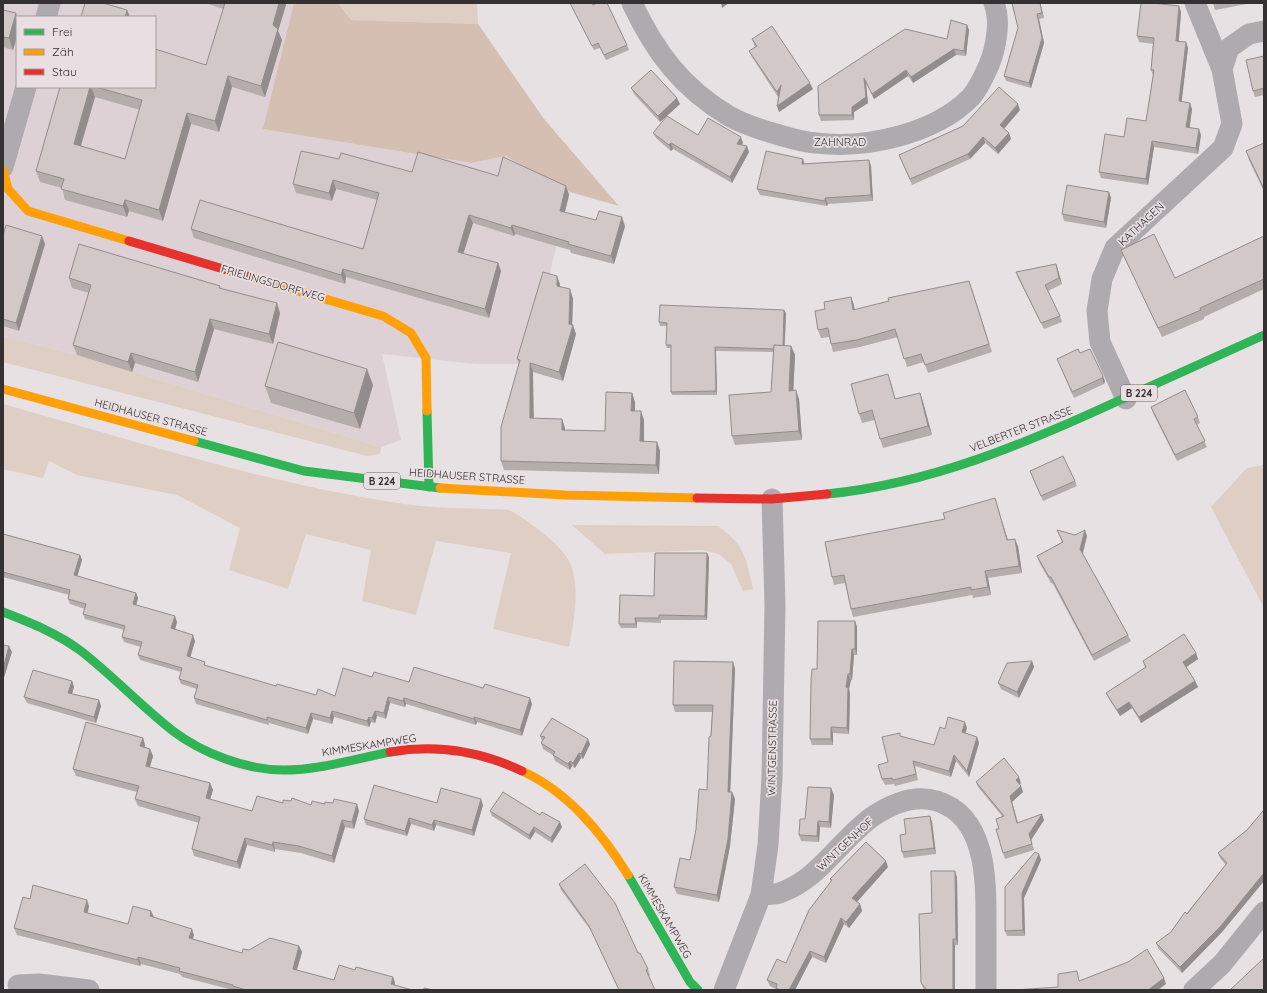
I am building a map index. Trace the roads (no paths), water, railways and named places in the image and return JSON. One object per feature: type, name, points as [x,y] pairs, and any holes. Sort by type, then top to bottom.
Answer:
[{"type":"street","points":[[46,16],[50,3]]},
{"type":"street","name":"ZAHNRAD","points":[[632,3],[647,34],[662,57],[706,100],[730,117],[760,129],[792,139],[816,144],[875,142],[918,130],[945,117],[971,96],[983,79],[992,58],[997,32],[994,3]]},
{"type":"street","name":"KATHAGEN","points":[[1126,399],[1100,342],[1097,311],[1102,279],[1115,248],[1223,148],[1232,124],[1222,69],[1195,3]]},
{"type":"street","name":"KATHAGEN","points":[[1222,69],[1229,48],[1249,34],[1264,31]]},
{"type":"street","name":"FRIELINGSDORFWEG","points":[[26,88],[3,168],[8,189],[28,211],[383,316],[411,333],[426,358],[430,487]]},
{"type":"street","name":"VELBERTER STRASSE","points":[[772,499],[854,491],[934,474],[1012,448],[1126,399],[1264,335]]},
{"type":"street","name":"HEIDHAUSER STRASSE","points":[[3,389],[304,471],[430,487],[565,495],[772,499]]},
{"type":"street","name":"WINTGENSTRASSE","points":[[724,990],[761,895],[768,845],[772,777],[775,605],[772,499]]},
{"type":"street","name":"KIMMESKAMPWEG","points":[[3,612],[47,629],[81,651],[114,678],[147,709],[187,741],[212,753],[234,760],[282,770],[305,768],[391,752],[438,748],[501,761],[540,779],[571,804],[602,836],[656,919],[690,982],[698,990]]},
{"type":"street","name":"WINTGENHOF","points":[[761,895],[782,893],[808,878],[872,818],[899,802],[927,798],[950,805],[969,825],[979,846],[986,880],[986,990]]},
{"type":"street","points":[[1194,990],[1222,964],[1264,912]]},
{"type":"street","points":[[18,985],[39,984],[89,990]]}]
